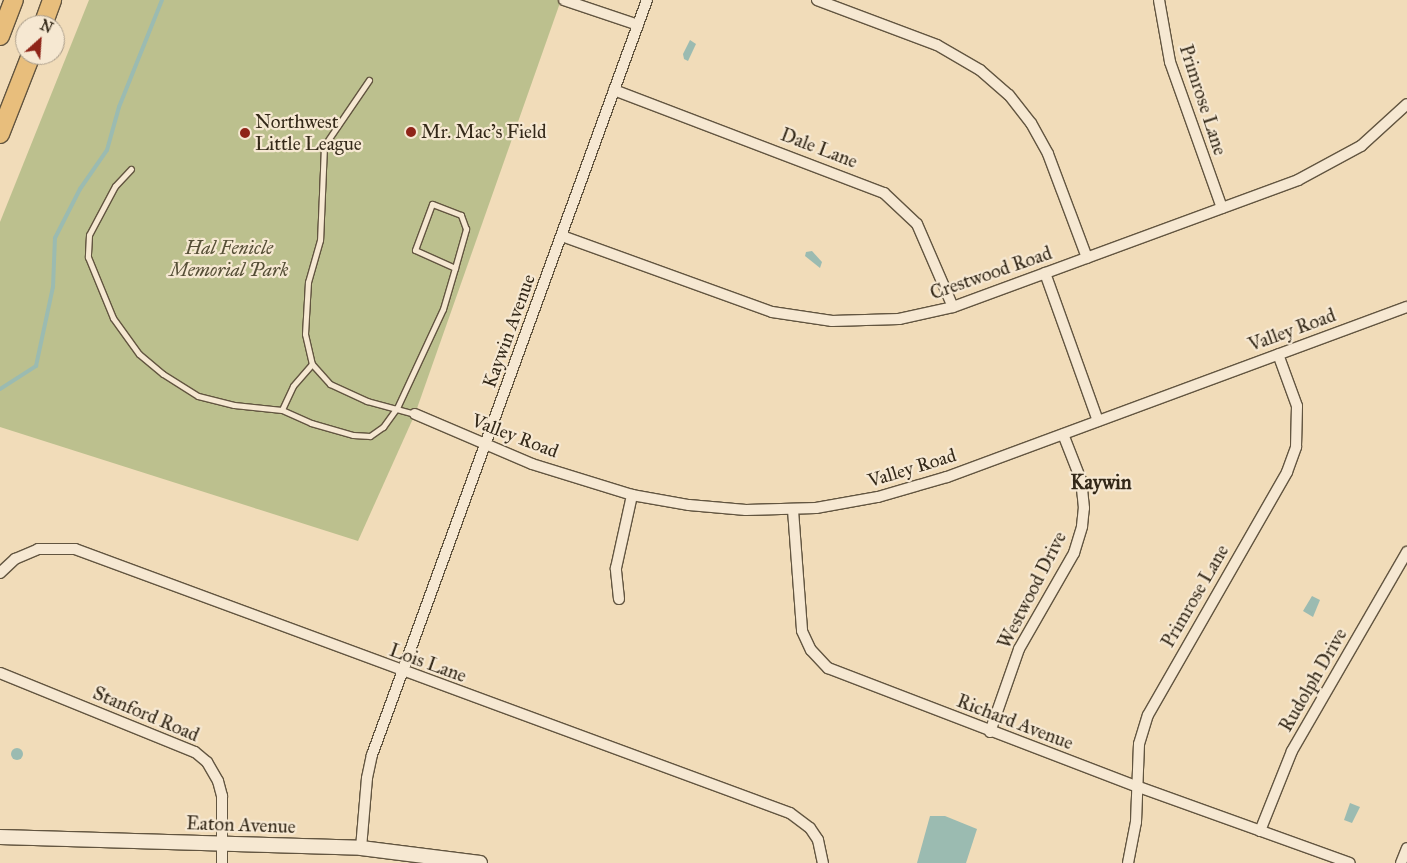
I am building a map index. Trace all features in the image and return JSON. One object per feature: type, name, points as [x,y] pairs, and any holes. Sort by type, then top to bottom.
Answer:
[{"type":"highway","points":[[0,36],[14,0]]},
{"type":"highway","points":[[46,15],[52,0]]},
{"type":"highway","points":[[0,134],[27,65]]},
{"type":"street","points":[[564,0],[638,25]]},
{"type":"street","name":"Kaywin Avenue","points":[[361,848],[369,767],[647,0]]},
{"type":"street","points":[[817,0],[938,45],[980,70],[1008,95],[1031,123],[1048,154],[1086,258]]},
{"type":"street","name":"Primrose Lane","points":[[1159,0],[1170,62],[1222,208]]},
{"type":"street","name":"Dale Lane","points":[[614,90],[884,193],[917,224],[953,307]]},
{"type":"street","name":"Crestwood Road","points":[[562,236],[744,304],[802,318],[871,322],[926,315],[953,307],[1298,180],[1345,156],[1376,134],[1407,104]]},
{"type":"street","points":[[1045,273],[1098,421]]},
{"type":"street","name":"Valley Road","points":[[415,414],[486,446],[632,495],[689,505],[793,510],[878,497],[947,477],[1407,307]]},
{"type":"street","name":"Primrose Lane","points":[[1128,863],[1136,822],[1139,744],[1154,701],[1291,464],[1297,439],[1298,413],[1278,354]]},
{"type":"street","name":"Westwood Drive","points":[[990,732],[1020,649],[1074,553],[1082,526],[1084,508],[1081,480],[1063,434]]},
{"type":"street","points":[[619,599],[616,568],[632,495]]},
{"type":"street","name":"Richard Avenue","points":[[793,510],[802,631],[818,660],[839,675],[1136,786],[1350,863]]},
{"type":"street","name":"Lois Lane","points":[[0,572],[15,559],[38,549],[75,549],[403,673],[790,813],[810,828],[818,840],[823,863]]},
{"type":"street","name":"Rudolph Drive","points":[[1260,830],[1292,751],[1407,552]]},
{"type":"street","name":"Stanford Road","points":[[0,673],[195,752],[207,762],[218,781],[222,796],[222,863]]},
{"type":"street","name":"Eaton Avenue","points":[[0,837],[361,848],[480,863]]},
{"type":"street","points":[[1401,863],[1407,848]]},
{"type":"lane","points":[[369,80],[324,146],[320,240],[308,282],[305,334],[312,364],[330,384],[346,393],[415,414]]},
{"type":"lane","points":[[132,169],[115,186],[89,235],[88,257],[113,318],[139,354],[163,374],[198,396],[234,405],[282,410],[311,423],[354,435],[370,436],[383,427],[397,408],[443,309],[455,268],[466,229],[461,215],[432,204],[415,250],[455,268]]},
{"type":"lane","points":[[282,410],[293,386],[312,364]]},
{"type":"green space","name":"Hal Fenicle Memorial Park","points":[[89,0],[561,0],[415,414],[358,541],[0,427],[0,222],[63,65],[65,65],[65,60]]},
{"type":"water","points":[[690,40],[696,44],[688,61],[684,59],[683,54]]},
{"type":"water","points":[[812,251],[822,262],[820,268],[805,256],[806,252]]},
{"type":"water","points":[[1312,596],[1320,600],[1313,617],[1303,611]]},
{"type":"water","points":[[19,748],[22,749],[22,759],[15,760],[12,759],[11,752],[12,749]]},
{"type":"water","points":[[1350,803],[1360,807],[1352,823],[1344,820]]},
{"type":"water","points":[[930,816],[945,816],[977,829],[966,863],[917,863]]},
{"type":"waterway","points":[[0,389],[36,366],[53,287],[55,238],[80,189],[107,150],[119,107],[162,0]]},
{"type":"place","name":"Mr. Mac's Field","points":[[411,132]]},
{"type":"place","name":"Northwest Little League","points":[[245,133]]},
{"type":"district","name":"Kaywin","points":[[1101,482]]}]
